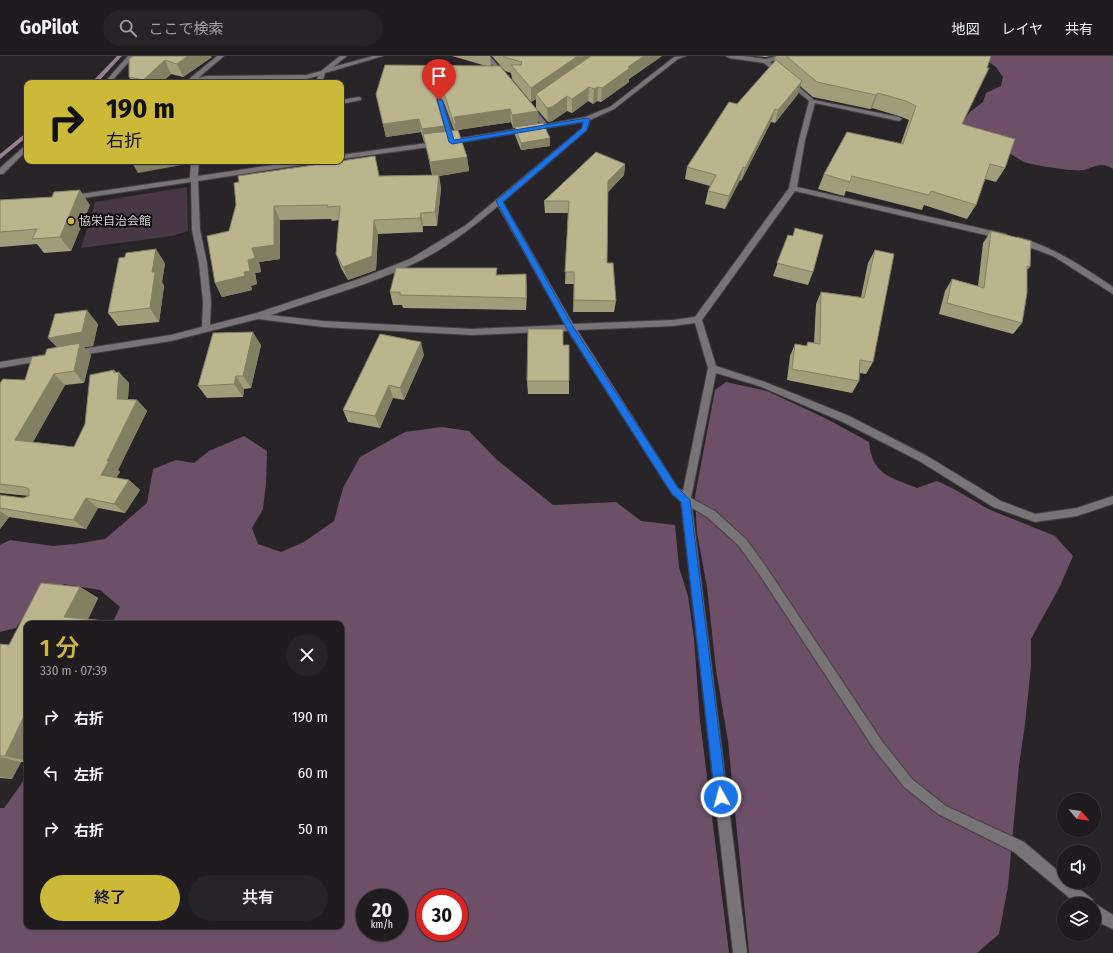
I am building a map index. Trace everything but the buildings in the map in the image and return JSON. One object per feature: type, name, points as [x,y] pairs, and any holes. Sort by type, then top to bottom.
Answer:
[{"type":"street","points":[[110,80],[131,56]]},
{"type":"street","points":[[192,80],[221,56]]},
{"type":"street","points":[[320,80],[322,73],[344,56]]},
{"type":"street","points":[[198,80],[207,78],[306,77],[380,56]]},
{"type":"street","points":[[487,56],[506,79]]},
{"type":"street","points":[[344,157],[452,142],[587,119],[612,108],[664,66],[676,58],[684,56]]},
{"type":"street","points":[[729,56],[766,62],[812,100],[900,119]]},
{"type":"street","points":[[766,62],[782,56]]},
{"type":"street","points":[[344,102],[359,99]]},
{"type":"street","points":[[439,100],[452,142]]},
{"type":"street","points":[[258,316],[323,324],[472,332],[673,323],[698,320],[793,188],[802,140],[812,100]]},
{"type":"street","points":[[526,102],[546,127]]},
{"type":"street","points":[[531,107],[537,103]]},
{"type":"street","points":[[70,354],[171,338],[258,316],[362,281],[413,261],[469,227],[585,129],[587,119]]},
{"type":"street","points":[[0,172],[24,149]]},
{"type":"street","points":[[195,164],[196,230],[204,263],[207,302],[206,329]]},
{"type":"street","points":[[62,199],[293,164]]},
{"type":"street","points":[[793,188],[1030,243],[1063,258],[1113,290]]},
{"type":"street","points":[[499,201],[570,327],[675,491],[686,500],[711,514],[742,542],[763,571],[878,744],[908,783],[942,810],[1018,847],[1079,897]]},
{"type":"street","points":[[698,320],[712,368],[686,500],[740,953]]},
{"type":"street","points":[[0,364],[54,356]]},
{"type":"street","points":[[712,368],[762,384],[846,418],[924,459],[997,504],[1035,518],[1077,512],[1113,500]]},
{"type":"street","points":[[1101,916],[1113,922]]},
{"type":"shaded area","points":[[980,56],[1113,56],[1113,169],[1105,165],[1095,166],[1084,170],[1073,170],[1031,164],[1024,162],[1004,150],[965,137],[962,123],[970,112],[983,102],[986,93],[1001,86],[1003,77],[996,67]]},
{"type":"shaded area","points":[[187,187],[188,231],[172,236],[81,248],[95,202]]},
{"type":"shaded area","points":[[726,382],[767,391],[827,419],[869,442],[874,462],[878,468],[891,477],[917,488],[937,481],[988,509],[1055,536],[1073,556],[1060,586],[1031,639],[1031,666],[1019,765],[1008,886],[999,934],[977,953],[749,953],[728,741],[716,670],[707,587],[697,533],[695,496],[715,390]]},
{"type":"shaded area","points":[[442,427],[469,431],[496,459],[553,505],[616,502],[641,521],[675,525],[679,567],[688,596],[694,639],[700,721],[729,953],[0,953],[0,808],[4,808],[24,780],[24,929],[344,929],[344,621],[113,621],[120,607],[100,590],[64,584],[29,609],[16,628],[0,632],[0,545],[10,540],[53,546],[105,539],[147,503],[153,469],[176,460],[194,463],[209,451],[244,436],[267,451],[266,483],[263,509],[252,528],[258,544],[281,552],[304,542],[334,521],[343,488],[360,457],[405,432]]},
{"type":"waterway","points":[[97,80],[120,56]]},
{"type":"waterway","points":[[0,157],[24,137]]},
{"type":"place","name":"協栄自治会館","points":[[71,221]]},
{"type":"route","points":[[439,100],[452,142],[587,119],[585,129],[499,201],[570,327],[675,491],[686,500],[721,797]]}]
